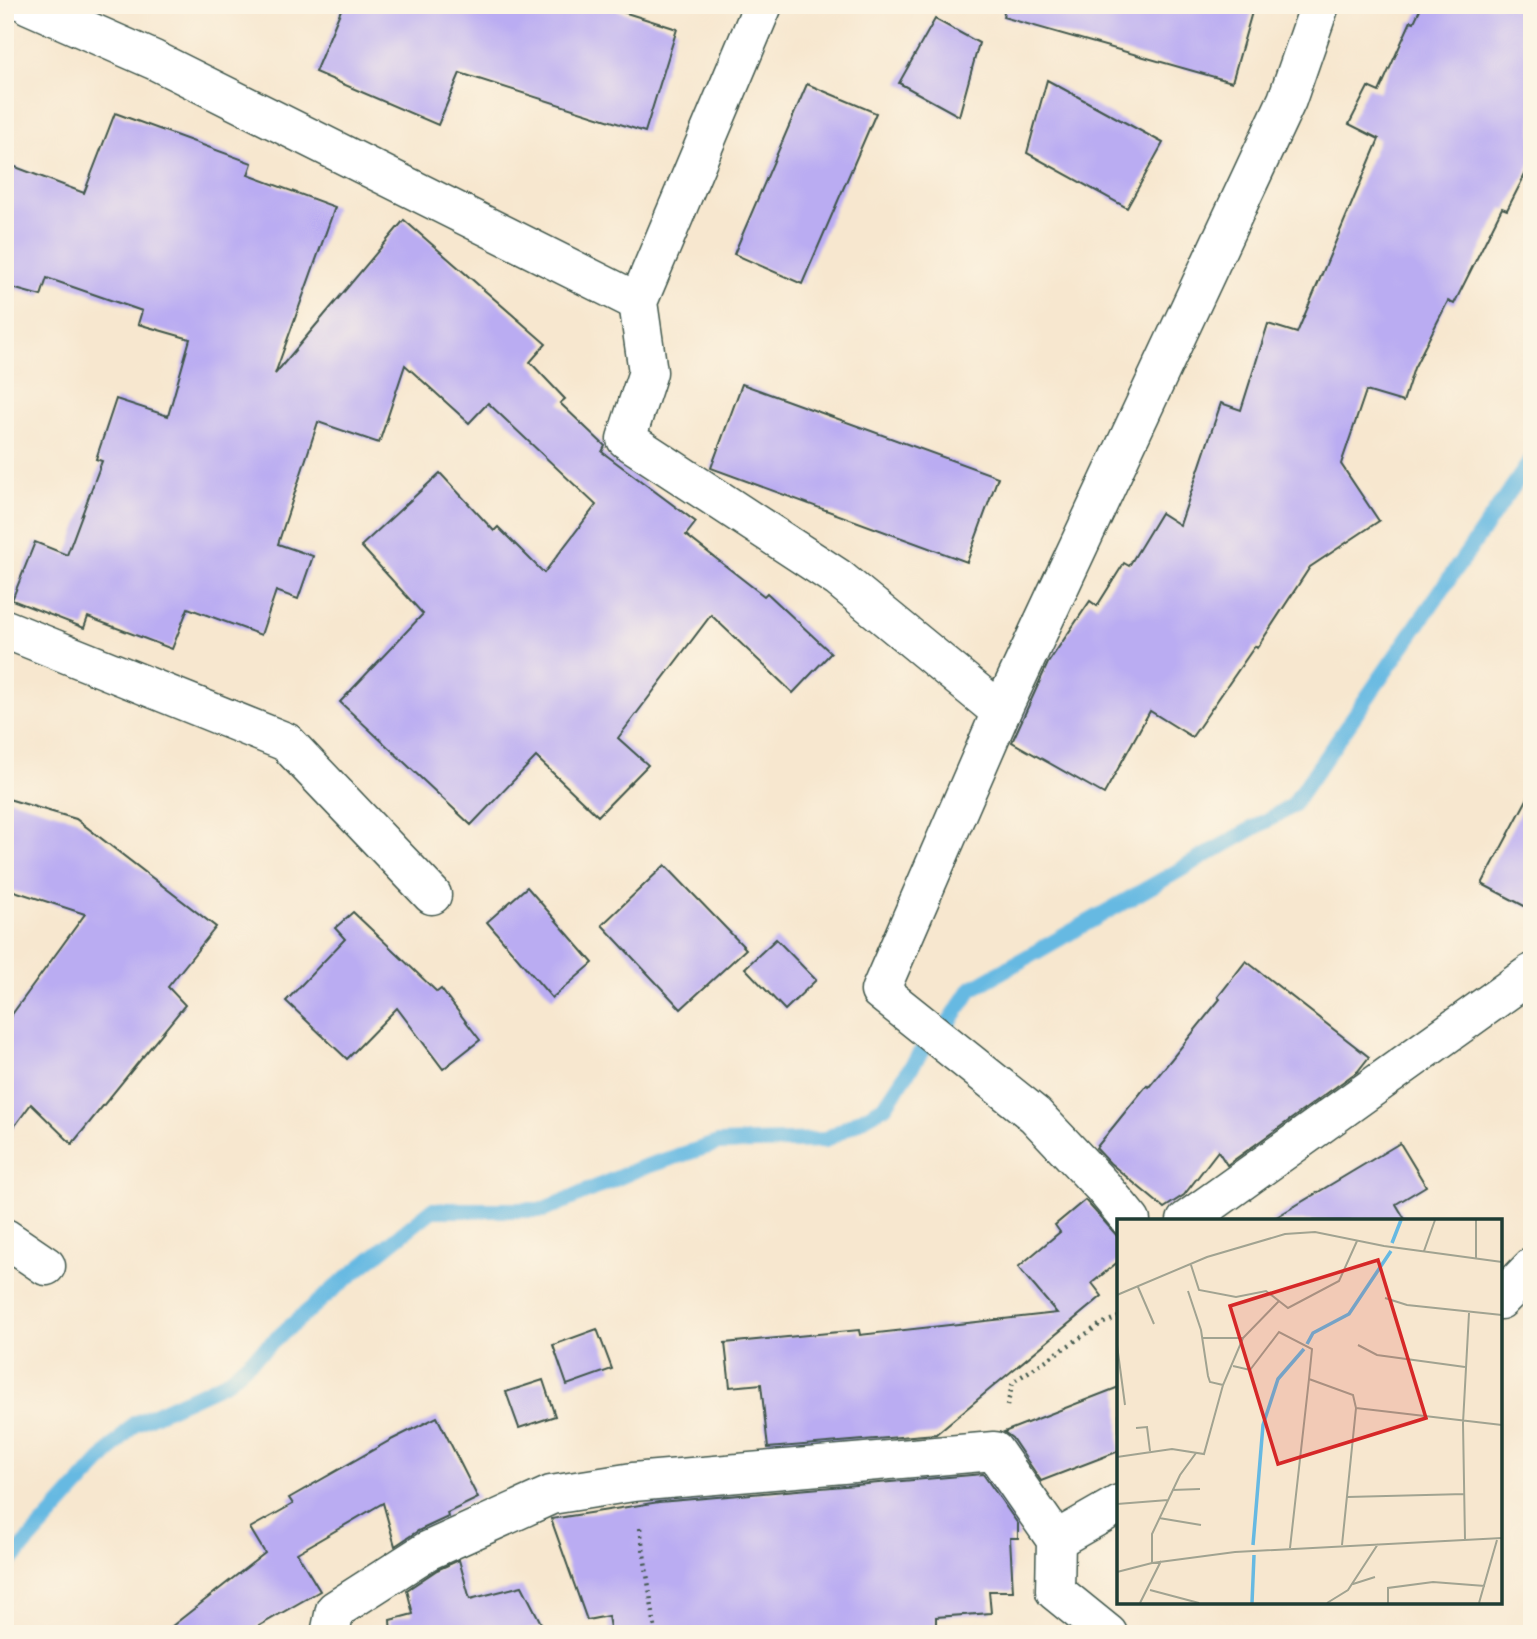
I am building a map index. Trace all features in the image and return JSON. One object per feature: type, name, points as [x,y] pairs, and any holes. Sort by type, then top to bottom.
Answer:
[{"type":"street","points":[[29,5],[154,60],[638,302]]},
{"type":"street","points":[[763,5],[638,302],[648,372],[626,439],[838,578],[1001,712]]},
{"type":"street","points":[[1129,1219],[1035,1115],[880,991],[1001,712],[1287,100],[1320,5]]},
{"type":"street","points":[[5,629],[286,742],[432,895]]},
{"type":"street","points":[[1189,1219],[1532,973]]},
{"type":"street","points":[[5,1238],[46,1266]]},
{"type":"street","points":[[330,1634],[335,1610],[427,1551],[551,1495],[633,1482],[994,1451],[1056,1540],[1055,1591],[1108,1634]]},
{"type":"street","points":[[1056,1540],[1117,1505]]},
{"type":"path","points":[[994,1451],[1013,1382],[1101,1324],[1117,1318]]},
{"type":"path","points":[[633,1482],[656,1634]]},
{"type":"building","points":[[343,5],[601,5],[677,29],[645,132],[460,73],[438,125],[315,72]]},
{"type":"building","points":[[1005,5],[1254,5],[1232,82],[1003,17]]},
{"type":"building","points":[[1422,5],[1532,5],[1532,161],[1507,210],[1502,208],[1454,304],[1448,301],[1414,368],[1403,402],[1366,391],[1341,464],[1379,521],[1310,567],[1257,648],[1255,646],[1192,737],[1150,711],[1104,794],[1012,742],[1048,663],[1090,601],[1097,606],[1124,563],[1129,566],[1161,513],[1180,525],[1221,403],[1241,410],[1268,324],[1297,333],[1379,139],[1349,124],[1368,87],[1379,92],[1411,21],[1414,22]]},
{"type":"building","points":[[935,19],[979,43],[959,116],[899,83]]},
{"type":"building","points":[[1047,80],[1163,143],[1127,208],[1027,153]]},
{"type":"building","points":[[807,84],[876,113],[802,284],[734,254]]},
{"type":"building","points":[[115,113],[252,163],[248,175],[335,207],[275,374],[404,220],[546,344],[530,362],[565,399],[560,403],[605,446],[602,452],[696,522],[686,535],[764,596],[767,593],[831,653],[793,693],[711,615],[618,738],[648,765],[598,816],[536,757],[471,825],[340,702],[423,614],[361,546],[440,473],[494,531],[498,527],[544,573],[596,505],[488,403],[469,423],[405,365],[379,443],[318,422],[278,544],[313,556],[298,599],[276,591],[261,635],[188,608],[172,649],[88,617],[84,628],[12,600],[35,542],[67,555],[102,461],[96,459],[116,399],[168,416],[190,339],[138,324],[142,311],[47,278],[41,296],[5,286],[5,163],[84,193]]},
{"type":"building","points":[[742,384],[998,477],[967,562],[711,468]]},
{"type":"building","points":[[1532,790],[1532,910],[1482,884]]},
{"type":"building","points":[[5,798],[76,819],[216,927],[168,987],[185,1005],[72,1144],[31,1104],[5,1139],[5,1024],[85,914],[5,888]]},
{"type":"building","points":[[665,865],[746,949],[681,1009],[602,925]]},
{"type":"building","points":[[527,887],[593,963],[552,998],[487,922]]},
{"type":"building","points":[[353,912],[437,992],[441,989],[480,1040],[443,1069],[397,1008],[347,1059],[286,1001],[345,939],[335,928]]},
{"type":"building","points":[[776,939],[816,980],[785,1010],[745,968]]},
{"type":"building","points":[[1246,961],[1369,1057],[1358,1071],[1227,1165],[1218,1151],[1184,1195],[1164,1208],[1096,1148],[1220,999],[1218,997]]},
{"type":"building","points":[[1400,1143],[1426,1186],[1396,1204],[1405,1219],[1273,1219]]},
{"type":"building","points":[[1085,1200],[1117,1236],[1117,1263],[1092,1283],[1102,1296],[936,1434],[768,1448],[761,1384],[730,1387],[725,1343],[859,1330],[860,1335],[1057,1313],[1018,1267],[1060,1232],[1055,1225]]},
{"type":"building","points":[[597,1329],[612,1369],[567,1385],[553,1345]]},
{"type":"building","points":[[543,1380],[555,1416],[519,1428],[506,1392]]},
{"type":"building","points":[[1117,1388],[1117,1452],[1041,1481],[1012,1438],[1004,1432]]},
{"type":"building","points":[[437,1417],[478,1498],[447,1513],[448,1517],[418,1531],[395,1546],[383,1503],[297,1553],[320,1591],[245,1634],[162,1634],[265,1553],[250,1528],[293,1504],[289,1498]]},
{"type":"building","points":[[983,1474],[1018,1524],[1018,1538],[1010,1538],[1013,1591],[989,1591],[991,1613],[936,1617],[936,1632],[611,1634],[608,1616],[587,1620],[551,1519],[659,1502]]},
{"type":"building","points":[[459,1560],[470,1599],[522,1586],[543,1627],[504,1634],[391,1634],[390,1620],[413,1614],[407,1590],[437,1570]]},
{"type":"waterway","points":[[948,1024],[971,989],[1292,806],[1532,459]]},
{"type":"waterway","points":[[5,1567],[134,1424],[226,1382],[336,1287],[432,1210],[544,1210],[638,1169],[718,1143],[825,1140],[885,1106],[925,1046]]}]
